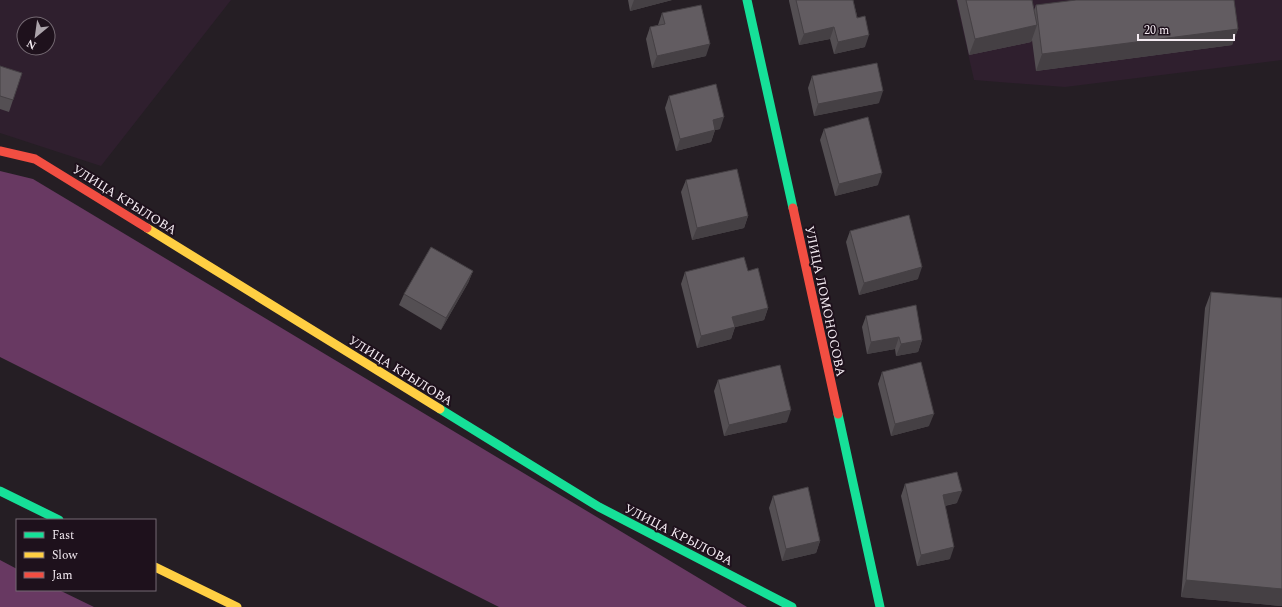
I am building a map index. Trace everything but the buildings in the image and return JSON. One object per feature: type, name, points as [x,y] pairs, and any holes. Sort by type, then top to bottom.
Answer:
[{"type":"street","name":"УЛИЦА ЛОМОНОСОВА","points":[[747,0],[880,607]]},
{"type":"street","name":"УЛИЦА КРЫЛОВА","points":[[0,150],[35,159],[599,507],[792,607]]},
{"type":"street","points":[[0,491],[57,519]]},
{"type":"street","points":[[156,567],[237,607]]},
{"type":"shaded area","points":[[0,0],[231,0],[101,166],[0,133]]},
{"type":"shaded area","points":[[956,0],[1282,0],[1282,60],[1065,87],[974,80]]},
{"type":"shaded area","points":[[0,171],[33,179],[747,607],[499,607],[0,357]]},
{"type":"shaded area","points":[[0,560],[16,568],[16,591],[61,591],[94,607],[0,607]]},
{"type":"traffic: fast","points":[[747,0],[793,208]]},
{"type":"traffic: fast","points":[[440,409],[599,507],[792,607]]},
{"type":"traffic: fast","points":[[838,414],[880,607]]},
{"type":"traffic: fast","points":[[0,491],[57,519]]},
{"type":"traffic: slow","points":[[147,228],[440,409]]},
{"type":"traffic: slow","points":[[156,567],[237,607]]},
{"type":"traffic: jam","points":[[0,151],[35,159],[147,228]]},
{"type":"traffic: jam","points":[[793,208],[838,414]]}]
